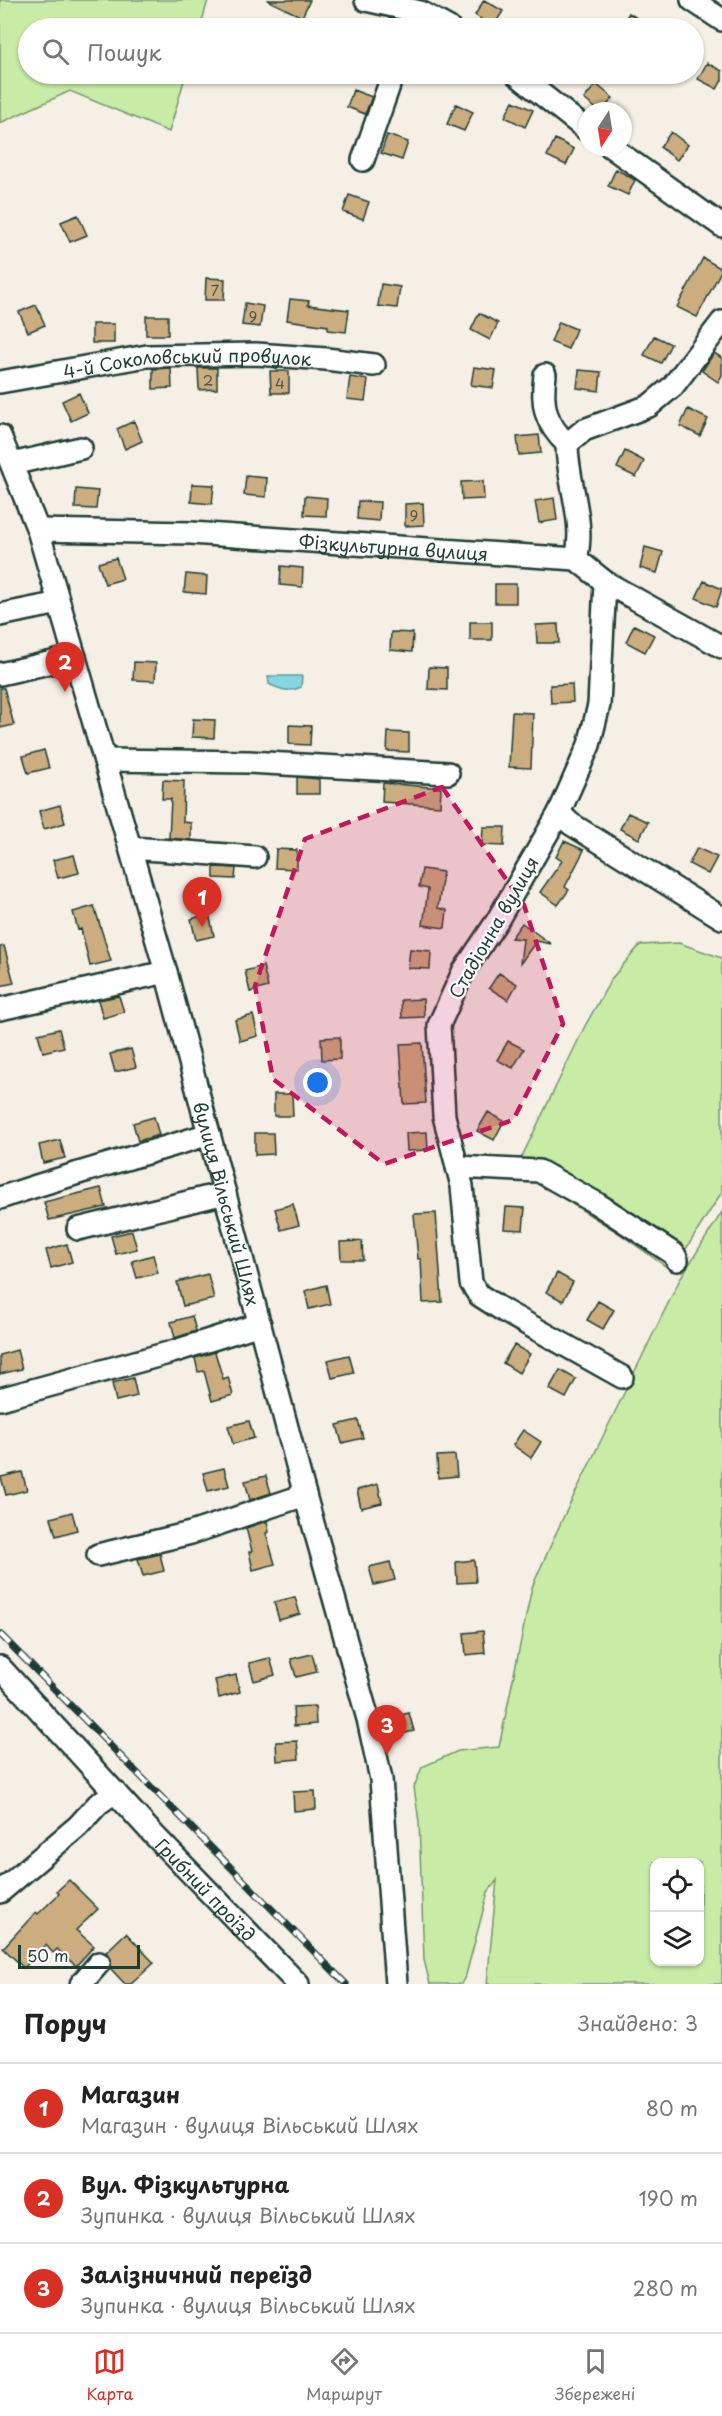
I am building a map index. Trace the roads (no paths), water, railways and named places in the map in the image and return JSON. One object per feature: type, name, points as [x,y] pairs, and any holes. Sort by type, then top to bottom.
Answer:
[{"type":"street","points":[[366,0],[406,18]]},
{"type":"street","points":[[692,0],[722,20]]},
{"type":"street","points":[[363,160],[390,84]]},
{"type":"street","points":[[529,84],[578,123]]},
{"type":"street","points":[[624,156],[722,226]]},
{"type":"street","points":[[567,444],[584,430],[650,406],[673,386],[722,322]]},
{"type":"street","name":"4-й Соколовський провулок","points":[[0,382],[147,356],[256,354],[374,365]]},
{"type":"street","points":[[545,375],[543,406],[553,430],[567,444],[567,465],[575,499],[578,533],[579,548],[576,559],[605,582],[722,647]]},
{"type":"street","name":"вулиця Вільський Шлях","points":[[0,436],[38,530],[166,972],[376,1754],[386,1821],[396,1984]]},
{"type":"street","points":[[12,464],[81,448]]},
{"type":"street","name":"Фізкультурна вулиця","points":[[38,530],[191,533],[576,559]]},
{"type":"street","name":"Стадіонна вулиця","points":[[605,582],[599,705],[589,745],[559,813],[497,921],[463,972],[439,1025],[444,1116],[462,1186],[471,1283],[479,1294],[622,1377]]},
{"type":"street","points":[[0,615],[59,603]]},
{"type":"street","points":[[0,674],[75,657]]},
{"type":"street","points":[[105,760],[248,762],[448,773]]},
{"type":"street","points":[[559,813],[571,825],[722,918]]},
{"type":"street","points":[[130,848],[255,857]]},
{"type":"street","points":[[0,1009],[166,972]]},
{"type":"street","points":[[0,1198],[46,1182],[143,1156],[209,1134]]},
{"type":"street","points":[[457,1167],[539,1171],[596,1203],[674,1254],[677,1260]]},
{"type":"street","points":[[78,1229],[225,1193]]},
{"type":"street","points":[[0,1399],[172,1352],[260,1324]]},
{"type":"street","points":[[98,1555],[191,1533],[305,1495]]},
{"type":"street","name":"Грибний проїзд","points":[[0,1667],[298,1984]]},
{"type":"street","points":[[0,1892],[78,1826],[98,1804],[116,1792]]},
{"type":"street","points":[[81,1984],[99,1963]]},
{"type":"water","points":[[268,676],[302,676],[301,687],[293,690],[281,689],[269,684]]},
{"type":"railway","points":[[0,1634],[346,1984]]},
{"type":"place","name":"Вул. Фізкультурна","points":[[65,692]]},
{"type":"place","name":"Магазин","points":[[202,927]]},
{"type":"place","name":"Залізничний переїзд","points":[[387,1755]]}]
